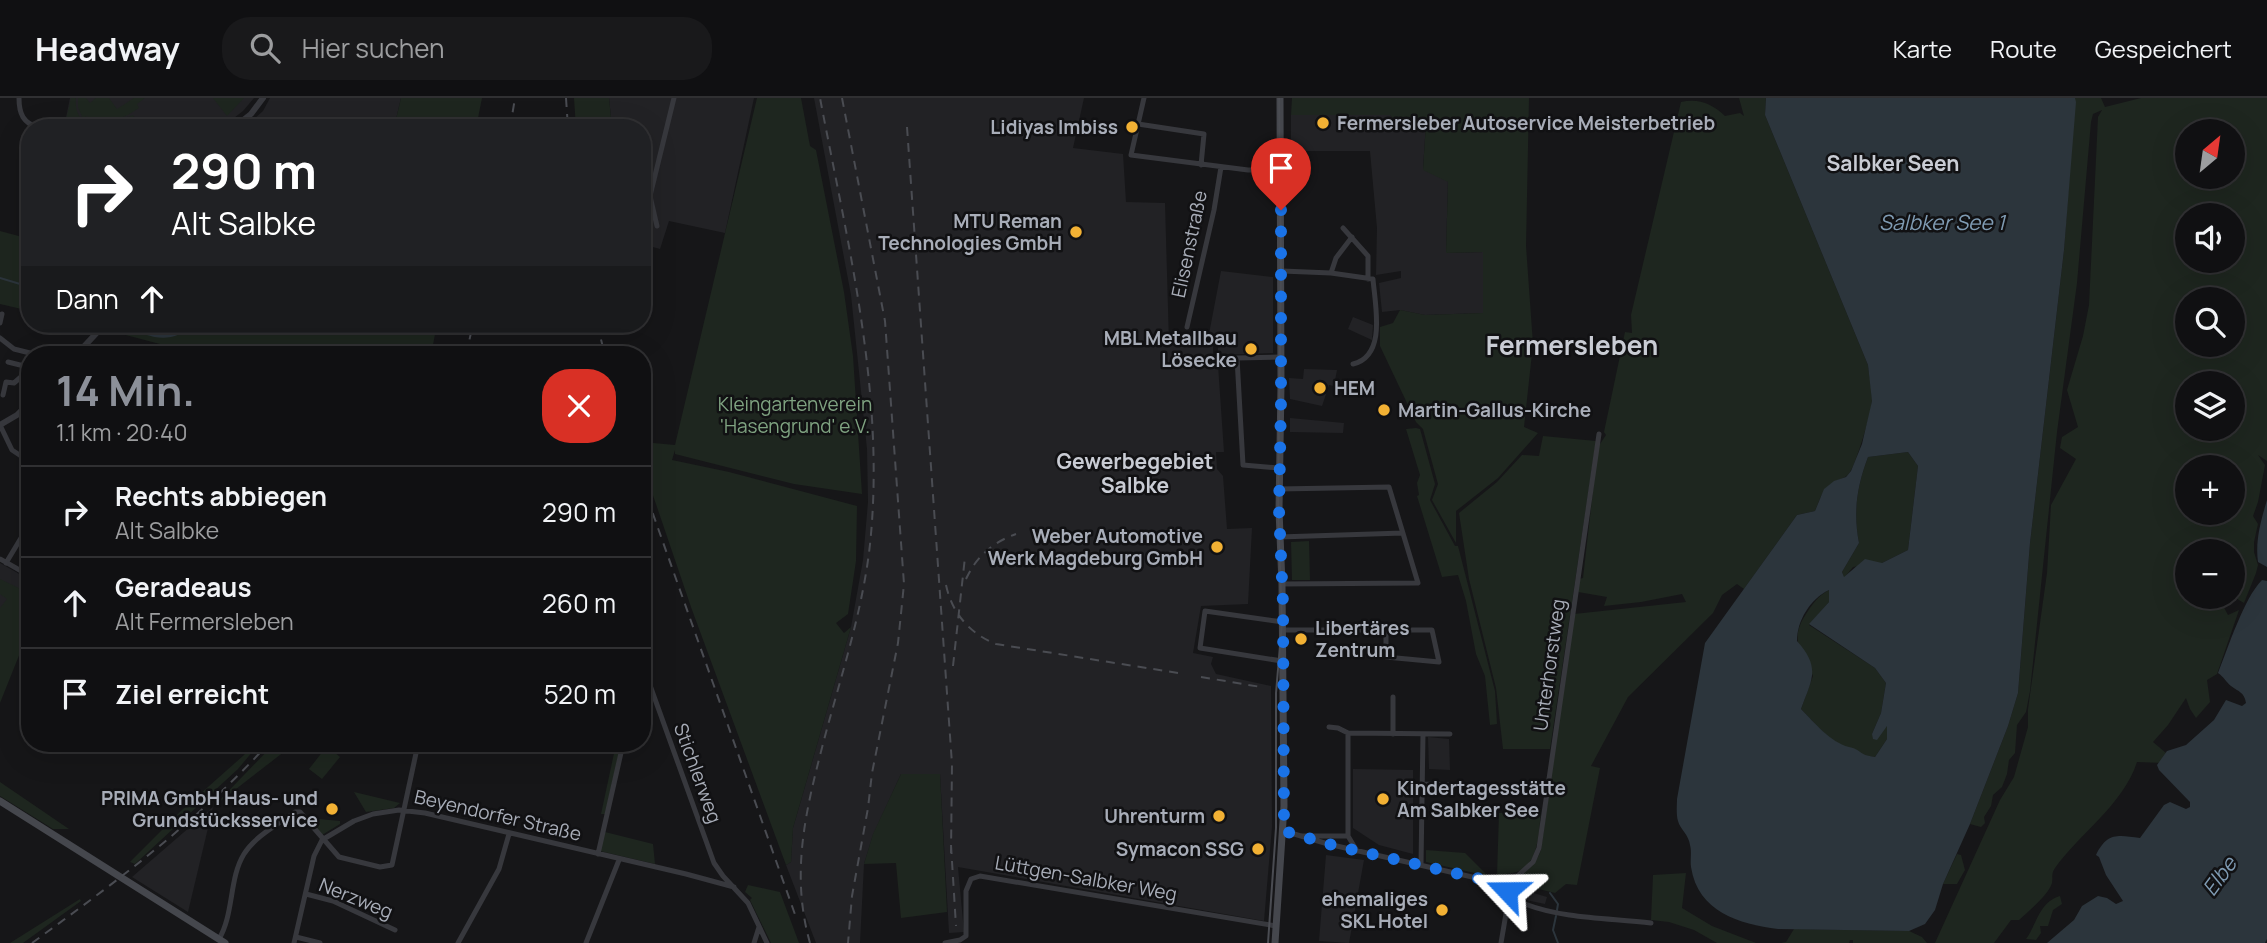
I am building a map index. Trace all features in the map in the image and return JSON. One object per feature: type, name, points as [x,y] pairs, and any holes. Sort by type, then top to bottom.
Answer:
[{"type":"main road","points":[[1275,943],[1284,831],[1283,626],[1279,537],[1282,271],[1280,98]]},
{"type":"main road","points":[[0,801],[222,941]]},
{"type":"street","points":[[19,98],[19,111],[24,119]]},
{"type":"street","points":[[244,119],[263,98]]},
{"type":"street","points":[[651,192],[674,98]]},
{"type":"street","points":[[1144,98],[1131,155],[1220,167],[1281,170]]},
{"type":"street","points":[[1138,124],[1204,134],[1201,165]]},
{"type":"street","name":"Elisenstraße","points":[[1187,327],[1214,210],[1220,167]]},
{"type":"street","points":[[651,200],[657,226]]},
{"type":"street","points":[[1343,228],[1368,256],[1368,279]]},
{"type":"street","points":[[1331,273],[1336,258],[1352,237]]},
{"type":"street","points":[[1282,271],[1331,273],[1373,279],[1376,316],[1374,346],[1366,359],[1353,364]]},
{"type":"street","points":[[0,323],[2,314]]},
{"type":"street","points":[[0,338],[12,348],[21,350]]},
{"type":"street","points":[[1279,468],[1243,465],[1237,358],[1281,357]]},
{"type":"street","points":[[8,362],[21,365]]},
{"type":"street","points":[[3,395],[6,382],[14,383],[21,377]]},
{"type":"street","points":[[21,410],[0,425],[12,450],[21,456]]},
{"type":"street","name":"Unterhorstweg","points":[[1504,888],[1533,862],[1539,848],[1599,435]]},
{"type":"street","points":[[1279,489],[1389,487],[1418,583],[1282,584]]},
{"type":"street","points":[[1279,537],[1403,533]]},
{"type":"street","points":[[21,536],[3,561],[21,571]]},
{"type":"street","points":[[1282,661],[1200,648],[1205,611],[1283,626],[1432,630],[1439,662],[1386,657],[1386,630]]},
{"type":"street","name":"Stichlerweg","points":[[651,689],[714,863],[734,887]]},
{"type":"street","points":[[1393,697],[1393,734]]},
{"type":"street","points":[[1329,727],[1348,733],[1450,734]]},
{"type":"street","points":[[1348,733],[1348,836],[1357,851]]},
{"type":"street","points":[[1421,865],[1423,734]]},
{"type":"street","points":[[222,941],[242,858],[250,846],[296,811],[342,859],[390,866],[394,861],[416,752]]},
{"type":"street","points":[[598,854],[621,752]]},
{"type":"street","points":[[1423,784],[1454,785]]},
{"type":"street","name":"Beyendorfer Straße","points":[[322,840],[361,818],[386,811],[405,810],[686,873],[734,887]]},
{"type":"street","points":[[1284,831],[1357,851],[1494,882],[1527,905],[1553,912],[1651,923]]},
{"type":"street","points":[[458,943],[498,874],[509,834]]},
{"type":"street","points":[[1302,836],[1348,836]]},
{"type":"street","points":[[320,943],[295,940],[314,856],[322,840]]},
{"type":"street","points":[[586,943],[619,860]]},
{"type":"street","name":"Lüttgen-Salbker Weg","points":[[945,943],[960,940],[967,935],[966,889],[971,879],[980,876],[1276,926]]},
{"type":"street","points":[[734,887],[748,903],[767,943]]},
{"type":"street","name":"Nerzweg","points":[[306,894],[332,901],[395,930]]},
{"type":"street","points":[[1501,943],[1508,902],[1512,896]]},
{"type":"street","points":[[754,943],[759,927]]},
{"type":"shaded area","points":[[70,98],[254,98],[233,119],[66,119]]},
{"type":"shaded area","points":[[270,98],[401,98],[396,119],[254,119],[263,111]]},
{"type":"shaded area","points":[[609,98],[754,98],[725,233],[669,221],[660,249],[651,246],[651,119],[611,119]]},
{"type":"shaded area","points":[[814,98],[1084,98],[1073,148],[1123,154],[1126,202],[1165,203],[1169,343],[1213,341],[1213,365],[1218,365],[1224,452],[1216,452],[1217,469],[1223,476],[1227,529],[1252,528],[1248,604],[1201,606],[1193,653],[1213,657],[1211,664],[1216,674],[1271,686],[1272,827],[1264,921],[958,867],[964,932],[949,933],[940,774],[901,774],[873,835],[864,864],[860,943],[816,943],[786,865],[791,862],[793,828],[851,627],[863,560],[868,502],[867,449],[851,295]]},
{"type":"shaded area","points":[[1291,115],[1390,115],[1393,118],[1426,123],[1423,169],[1448,181],[1446,253],[1483,252],[1483,313],[1425,315],[1400,310],[1382,312],[1379,283],[1401,278],[1401,271],[1376,275],[1377,228],[1370,151],[1291,151]]},
{"type":"shaded area","points":[[1221,271],[1273,277],[1273,353],[1218,355],[1218,338],[1209,334]]},
{"type":"shaded area","points":[[1353,317],[1373,325],[1372,340],[1348,329]]},
{"type":"shaded area","points":[[1304,369],[1337,370],[1334,386],[1329,385],[1322,406],[1290,399],[1289,378],[1303,379]]},
{"type":"shaded area","points":[[1290,418],[1344,423],[1343,433],[1290,432]]},
{"type":"shaded area","points":[[0,563],[21,575],[21,644],[0,694]]},
{"type":"shaded area","points":[[1428,737],[1449,739],[1450,770],[1429,769]]},
{"type":"shaded area","name":"Kindertagesstätte Am Salbker See","points":[[1353,769],[1413,770],[1413,854],[1379,845],[1353,828]]},
{"type":"shaded area","points":[[213,807],[188,912],[132,877]]},
{"type":"shaded area","points":[[1326,855],[1364,860],[1349,943],[1319,941]]},
{"type":"shaded area","points":[[1513,887],[1547,897],[1545,904],[1526,900],[1511,891]]},
{"type":"green space","points":[[71,98],[76,98],[78,114],[82,119],[66,119]]},
{"type":"green space","points":[[78,98],[86,98],[90,103],[96,98],[109,98],[117,109],[134,98],[145,98],[137,104],[139,108],[118,119],[90,119],[87,116],[83,119]]},
{"type":"green space","points":[[213,98],[244,98],[227,116]]},
{"type":"green space","points":[[401,98],[482,98],[478,119],[396,119]]},
{"type":"green space","points":[[574,98],[609,98],[611,119],[575,119]]},
{"type":"green space","name":"Kleingartenverein 'Hasengrund' e.V.","points":[[757,98],[801,98],[810,146],[816,150],[844,292],[853,356],[862,494],[794,484],[675,454],[675,450],[672,460],[729,472],[857,506],[856,561],[848,614],[836,623],[844,633],[851,627],[793,828],[791,862],[786,865],[691,607],[651,489],[651,443],[675,445]]},
{"type":"green space","points":[[1292,98],[1529,98],[1526,246],[1533,344],[1524,427],[1538,433],[1498,478],[1456,511],[1456,543],[1432,500],[1438,484],[1423,429],[1416,422],[1380,346],[1380,327],[1393,323],[1400,310],[1425,315],[1483,313],[1483,252],[1446,253],[1448,182],[1423,170],[1426,123],[1393,118],[1390,115],[1291,115]]},
{"type":"green space","points":[[1739,98],[1766,98],[1765,115],[1868,365],[1872,404],[1867,424],[1853,467],[1848,474],[1828,487],[1815,511],[1797,515],[1744,589],[1737,584],[1722,595],[1713,613],[1628,697],[1591,766],[1600,768],[1577,885],[1566,884],[1555,893],[1518,884],[1541,850],[1574,614],[1686,602],[1682,594],[1604,606],[1607,597],[1578,592],[1579,579],[1583,578],[1598,447],[1606,435],[1604,432],[1625,332],[1632,333],[1631,315],[1681,102],[1710,105],[1725,116],[1740,113],[1744,116]]},
{"type":"green space","points":[[2075,98],[2101,98],[2105,107],[2141,98],[2267,98],[2267,461],[2258,455],[2265,465],[2253,516],[2258,524],[2254,552],[2258,565],[2245,600],[2245,539],[2175,539],[2175,609],[2225,609],[2228,615],[2239,610],[2217,674],[2207,680],[2210,702],[2196,718],[2186,698],[2153,742],[2166,753],[2164,763],[2137,762],[2122,792],[2055,868],[2047,892],[2019,920],[2011,920],[1994,943],[1935,943],[2000,800],[2014,777],[2028,727],[2028,709],[2047,573],[2051,505],[2076,459],[2060,448],[2062,437],[2078,427],[2067,390],[2089,305],[2098,117],[2102,110],[2093,114],[2091,122],[2077,283],[2057,432],[2030,691],[2026,712],[2017,725],[2015,753],[2009,760],[2002,787],[1993,795],[1991,806],[1984,817],[1985,823],[1981,827],[1970,824],[2018,693],[2030,543],[2064,250]]},
{"type":"green space","points":[[0,231],[21,237],[21,309],[0,304]]},
{"type":"green space","points":[[435,333],[433,346],[168,346],[122,334]]},
{"type":"green space","points":[[1406,429],[1420,429],[1435,484],[1430,500],[1455,546],[1458,546],[1495,691],[1497,724],[1490,725],[1485,676],[1476,654],[1458,575],[1442,577],[1417,496],[1420,475]]},
{"type":"green space","points":[[1543,436],[1596,441],[1550,749],[1503,749],[1496,688],[1469,579],[1459,513],[1497,482],[1522,455],[1539,456]]},
{"type":"green space","points":[[1908,452],[1918,466],[1908,550],[1882,563],[1853,567],[1844,578],[1842,572],[1859,543],[1857,499],[1868,457]]},
{"type":"green space","points":[[1309,541],[1310,580],[1292,580],[1291,542]]},
{"type":"green space","points":[[0,579],[21,589],[21,650],[0,703],[0,608],[7,599],[0,594]]},
{"type":"green space","points":[[1829,590],[1829,602],[1809,625],[1875,668],[1886,683],[1881,713],[1872,734],[1888,725],[1887,739],[1875,757],[1862,756],[1836,743],[1801,709],[1813,676],[1801,652],[1798,631],[1813,603]]},
{"type":"green space","points":[[252,752],[238,769],[135,864],[130,862],[182,810],[244,755]]},
{"type":"green space","points":[[266,752],[284,752],[213,807]]},
{"type":"green space","points":[[322,752],[334,752],[340,757],[322,779],[309,769]]},
{"type":"green space","points":[[614,752],[619,752],[605,814],[601,814]]},
{"type":"green space","points":[[901,774],[940,774],[947,912],[901,918],[896,863],[864,864],[873,834]]},
{"type":"green space","points":[[0,782],[69,829],[53,829],[0,796]]},
{"type":"green space","points":[[354,792],[400,803],[394,808],[366,812]]},
{"type":"green space","points":[[1541,809],[1539,835],[1531,860],[1519,871],[1497,875],[1499,813]]},
{"type":"green space","points":[[310,819],[318,824],[319,819],[340,821],[340,824],[322,835]]},
{"type":"green space","points":[[605,832],[653,844],[655,864],[600,851]]},
{"type":"green space","points":[[1426,850],[1465,853],[1488,876],[1426,862]]},
{"type":"green space","points":[[1957,854],[1961,855],[1965,870],[1957,884],[1943,884]]},
{"type":"green space","points":[[1686,873],[1682,908],[1712,926],[1756,943],[1717,943],[1694,930],[1669,922],[1651,920],[1653,875]]},
{"type":"green space","points":[[748,885],[780,892],[799,943],[771,943],[750,900],[752,898],[745,892]]},
{"type":"green space","points":[[2060,896],[2062,904],[2053,910],[2048,926],[2040,926],[2041,933],[2036,940],[2026,939],[2043,908]]},
{"type":"green space","points":[[80,899],[81,901],[23,943],[10,943]]},
{"type":"green space","points":[[1794,929],[1909,931],[1922,937],[1927,943],[1853,943],[1853,940],[1850,940],[1849,943],[1781,943],[1786,942]]},
{"type":"water","name":"Salbker See 1","points":[[1766,98],[2075,98],[2076,102],[2064,250],[2030,543],[2018,693],[2008,726],[1970,824],[1943,884],[1935,910],[1925,924],[1909,931],[1778,929],[1749,924],[1722,913],[1702,895],[1695,882],[1689,841],[1677,818],[1677,799],[1705,643],[1797,515],[1815,511],[1824,489],[1834,481],[1846,477],[1851,471],[1862,444],[1872,401],[1868,365],[1765,115]],"holes":[[[1908,452],[1918,466],[1908,550],[1882,563],[1865,559],[1844,577],[1842,572],[1859,543],[1857,499],[1868,457]],[[1829,590],[1829,602],[1809,624],[1875,668],[1886,683],[1881,713],[1872,734],[1873,739],[1877,740],[1887,726],[1887,739],[1875,757],[1835,741],[1801,709],[1811,681],[1812,666],[1805,650],[1797,641],[1799,626],[1806,611],[1816,599]]]},
{"type":"water","points":[[142,333],[182,333],[161,338]]},
{"type":"water","points":[[2267,500],[2267,567],[2258,562],[2257,546]]},
{"type":"water","name":"Elbe","points":[[2262,580],[2267,581],[2265,943],[2047,943],[2074,920],[2082,906],[2098,896],[2116,904],[2123,901],[2096,855],[2104,842],[2119,836],[2140,838],[2164,805],[2170,802],[2186,809],[2190,807],[2190,802],[2157,765],[2167,751],[2186,745],[2214,720],[2226,700],[2242,706],[2246,703],[2242,694],[2218,673],[2255,588]]},
{"type":"waterway","points":[[0,278],[21,284]]},
{"type":"waterway","points":[[1550,893],[1558,904],[1557,910]]},
{"type":"waterway","points":[[1556,916],[1553,930],[1558,943]]},
{"type":"tram line","points":[[1268,943],[1276,828],[1276,693],[1282,622],[1278,510],[1281,268],[1279,98]]},
{"type":"railway","points":[[512,119],[515,98]]},
{"type":"railway","points":[[566,98],[567,119]]},
{"type":"railway","points":[[810,943],[801,891],[806,816],[864,586],[871,534],[874,479],[868,369],[851,260],[820,98]]},
{"type":"railway","points":[[842,98],[885,321],[904,584],[898,643],[872,773],[852,896],[848,943]]},
{"type":"railway","points":[[907,127],[952,764],[951,853]]},
{"type":"railway","points":[[468,346],[471,333]]},
{"type":"railway","points":[[599,333],[603,346]]},
{"type":"railway","points":[[651,508],[797,920]]},
{"type":"railway","points":[[966,579],[986,551],[1016,534]]},
{"type":"railway","points":[[953,666],[965,557]]},
{"type":"railway","points":[[946,585],[953,605],[964,621],[978,634],[996,644],[1178,673]]},
{"type":"railway","points":[[1201,677],[1261,687]]},
{"type":"railway","points":[[32,943],[125,874],[185,825],[260,752]]},
{"type":"railway","points":[[951,845],[956,926]]},
{"type":"place","name":"Fermersleber Autoservice Meisterbetrieb","points":[[1323,123]]},
{"type":"place","name":"Lidiyas Imbiss","points":[[1132,127]]},
{"type":"place","name":"MTU Reman Technologies GmbH","points":[[1076,232]]},
{"type":"place","name":"MBL Metallbau Lösecke","points":[[1251,349]]},
{"type":"place","name":"HEM","points":[[1320,388]]},
{"type":"place","name":"Martin-Gallus-Kirche","points":[[1384,410]]},
{"type":"place","name":"Weber Automotive Werk Magdeburg GmbH","points":[[1217,547]]},
{"type":"place","name":"Libertäres Zentrum","points":[[1301,639]]},
{"type":"place","name":"Kindertagesstätte Am Salbker See","points":[[1383,799]]},
{"type":"place","name":"PRIMA GmbH Haus- und Grundstücksservice","points":[[332,809]]},
{"type":"place","name":"Uhrenturm","points":[[1219,816]]},
{"type":"place","name":"Symacon SSG","points":[[1258,849]]},
{"type":"place","name":"ehemaliges SKL Hotel","points":[[1442,910]]},
{"type":"district","name":"Salbker Seen","points":[[1893,163]]},
{"type":"district","name":"Fermersleben","points":[[1572,345]]},
{"type":"district","name":"Gewerbegebiet Salbke","points":[[1135,473]]},
{"type":"route","points":[[1281,210],[1279,510],[1283,603],[1284,831],[1310,840],[1494,882],[1507,891]]}]
